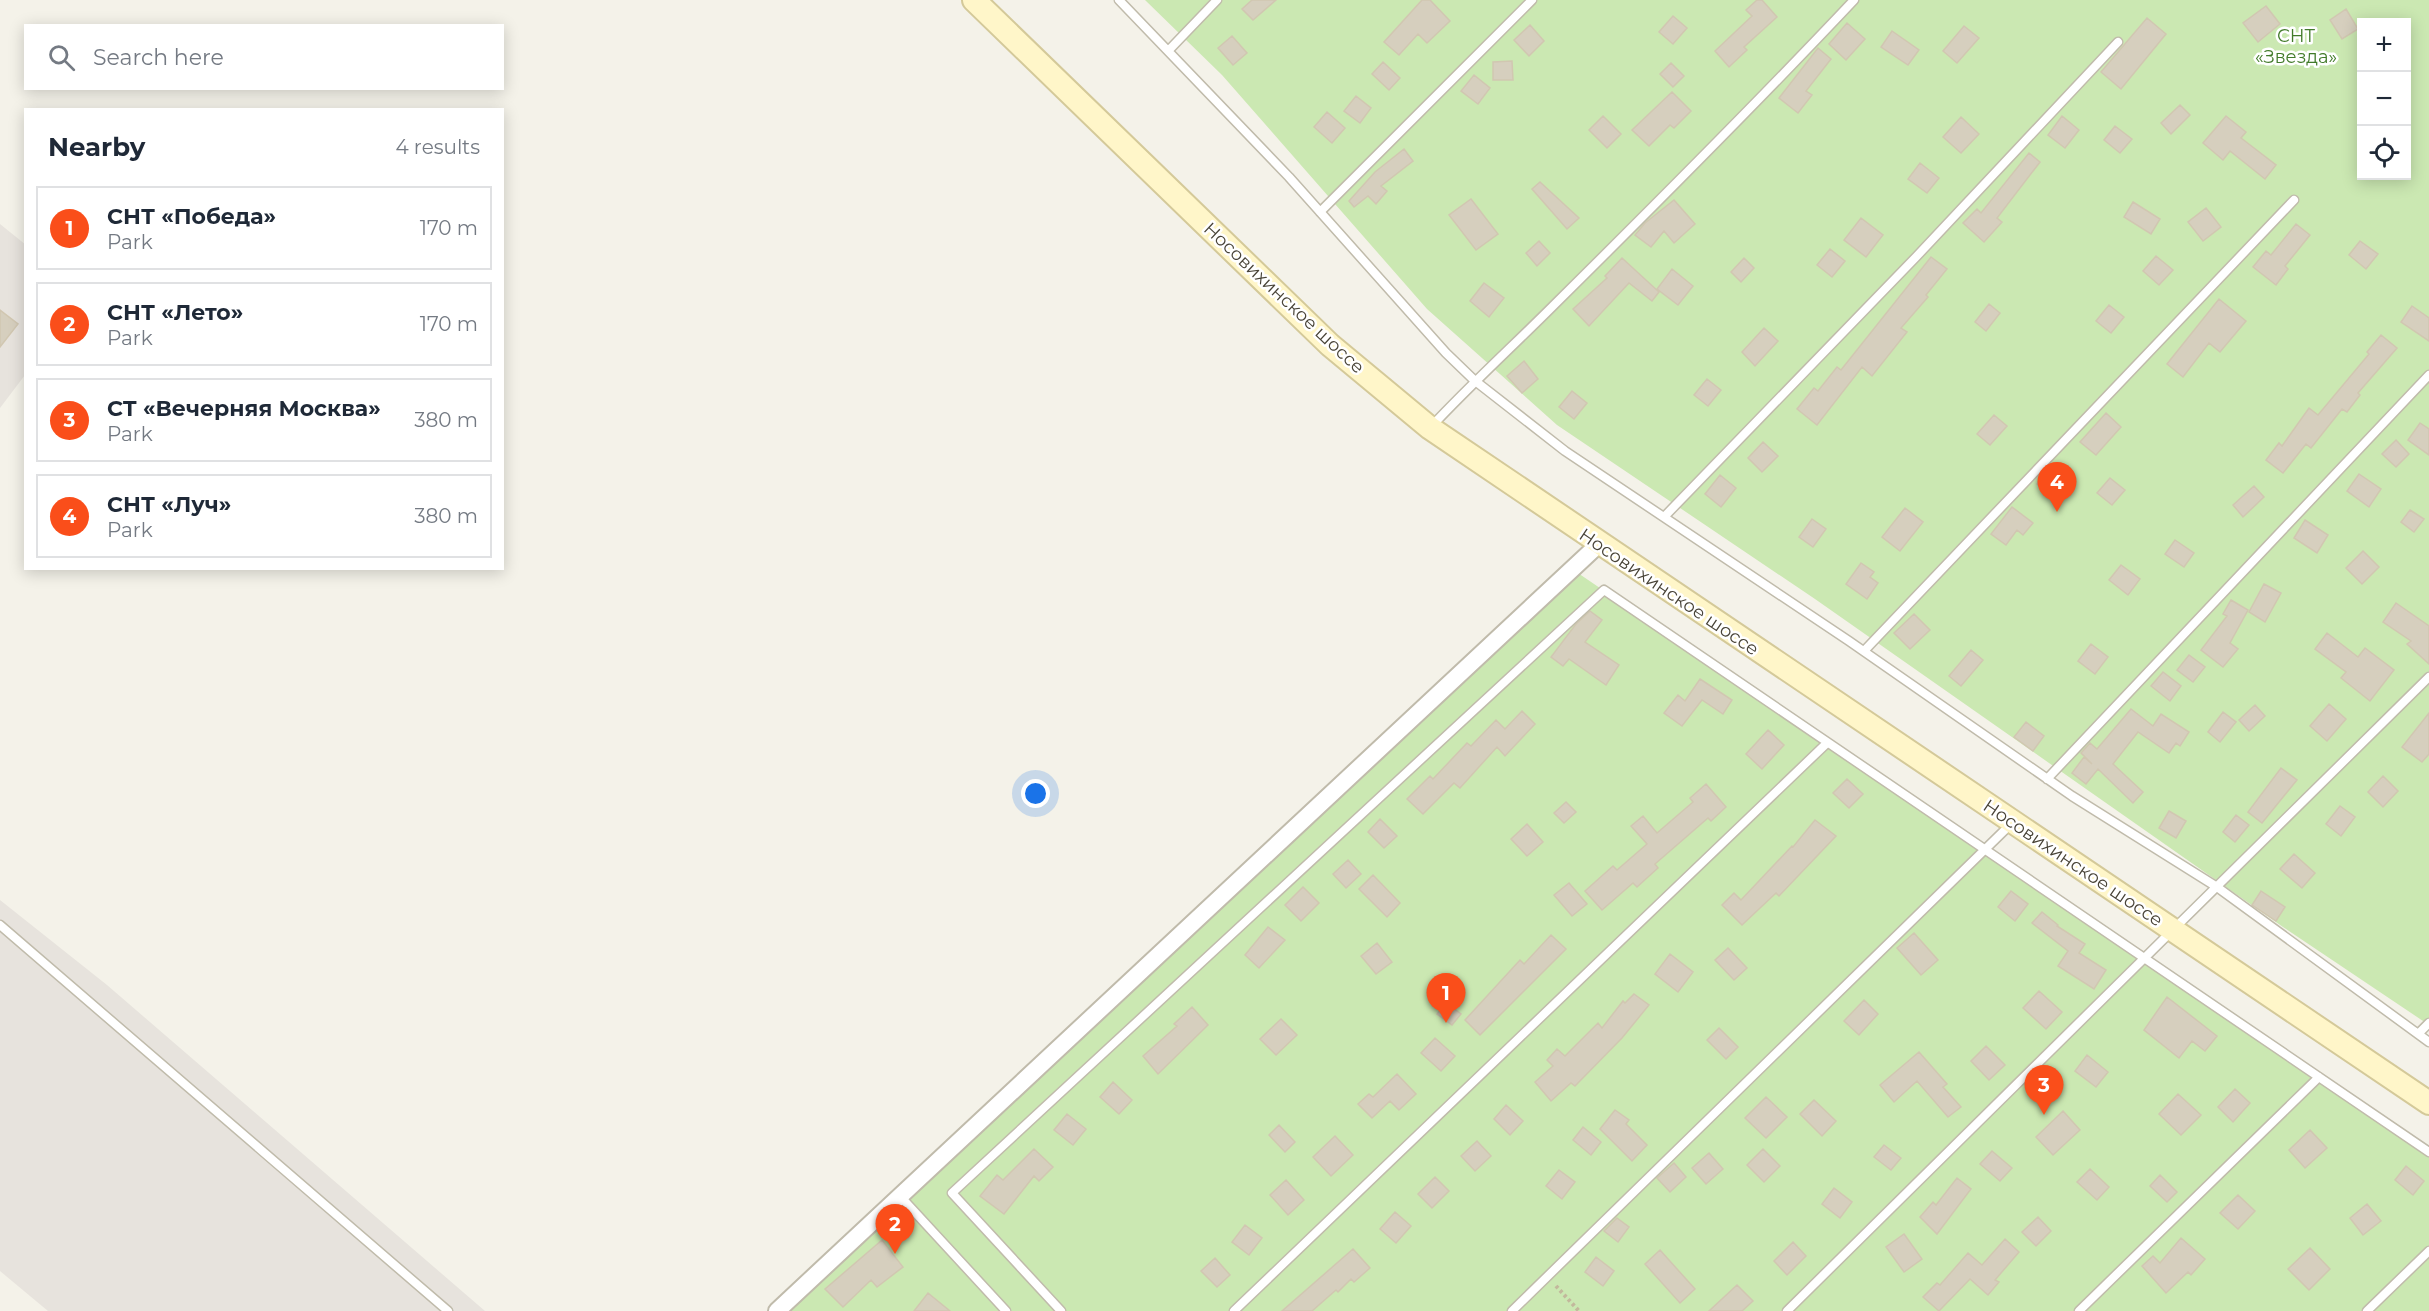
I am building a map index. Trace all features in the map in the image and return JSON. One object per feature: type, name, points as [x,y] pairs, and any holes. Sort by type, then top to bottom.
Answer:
[{"type":"main road","name":"Носовихинское шоссе","points":[[974,0],[1330,345],[1430,428],[2429,1103]]},
{"type":"street","points":[[777,1311],[1599,544]]},
{"type":"lane","points":[[1119,0],[1169,50],[1474,380],[1565,451],[1864,651],[2047,779],[2217,887],[2429,1042]]},
{"type":"lane","points":[[1169,50],[1217,0]]},
{"type":"lane","points":[[1320,212],[1532,0]]},
{"type":"lane","points":[[1430,428],[1474,380],[1542,318],[1766,94],[1854,0]]},
{"type":"lane","points":[[1664,517],[1900,274],[2118,42]]},
{"type":"lane","points":[[1864,651],[2294,200]]},
{"type":"lane","points":[[2047,779],[2429,375]]},
{"type":"lane","points":[[1061,1311],[952,1193],[1604,591],[2429,1152]]},
{"type":"lane","points":[[1787,1311],[2429,677]]},
{"type":"lane","points":[[1234,1311],[1827,743]]},
{"type":"lane","points":[[1512,1311],[2012,823]]},
{"type":"lane","points":[[0,925],[448,1311]]},
{"type":"lane","points":[[2418,1034],[2429,1023]]},
{"type":"lane","points":[[2079,1311],[2319,1077]]},
{"type":"lane","points":[[900,1196],[1006,1311]]},
{"type":"lane","points":[[2367,1311],[2429,1251]]},
{"type":"path","points":[[1547,1277],[1579,1311]]},
{"type":"shaded area","points":[[0,224],[24,243],[24,376],[0,408]]},
{"type":"shaded area","points":[[0,900],[107,985],[485,1311],[48,1311],[0,1271]]},
{"type":"green space","name":"СНТ «Звезда»","points":[[1145,0],[2429,0],[2429,1025],[2283,927],[1815,599],[1557,425],[1427,309],[1222,75]]},
{"type":"green space","points":[[1572,569],[2429,1152],[2429,1311],[777,1311]]},
{"type":"building","points":[[1252,0],[1276,0],[1253,20],[1242,9]]},
{"type":"building","points":[[1422,0],[1430,0],[1450,21],[1427,43],[1418,34],[1399,55],[1384,42]]},
{"type":"building","points":[[1757,0],[1762,0],[1777,17],[1744,47],[1747,50],[1729,67],[1715,51],[1752,16],[1746,10]]},
{"type":"building","points":[[2266,6],[2280,24],[2258,42],[2243,23]]},
{"type":"building","points":[[2346,9],[2357,30],[2342,39],[2330,20]]},
{"type":"building","points":[[1673,16],[1687,28],[1673,44],[1659,32]]},
{"type":"building","points":[[2147,18],[2166,34],[2121,89],[2101,72]]},
{"type":"building","points":[[1847,23],[1865,39],[1846,60],[1829,44]]},
{"type":"building","points":[[1530,25],[1544,41],[1529,56],[1514,40]]},
{"type":"building","points":[[1964,26],[1979,38],[1957,63],[1943,51]]},
{"type":"building","points":[[1892,31],[1919,50],[1908,65],[1881,47]]},
{"type":"building","points":[[1232,36],[1247,53],[1233,65],[1218,48]]},
{"type":"building","points":[[1818,48],[1831,59],[1806,91],[1812,95],[1798,113],[1779,98]]},
{"type":"building","points":[[1512,61],[1513,80],[1493,80],[1493,62]]},
{"type":"building","points":[[1383,62],[1400,78],[1389,90],[1372,74]]},
{"type":"building","points":[[1671,63],[1684,76],[1673,87],[1660,74]]},
{"type":"building","points":[[1474,75],[1490,88],[1478,104],[1461,91]]},
{"type":"building","points":[[1672,92],[1691,111],[1674,128],[1670,125],[1649,146],[1632,130]]},
{"type":"building","points":[[1356,96],[1371,108],[1360,123],[1344,111]]},
{"type":"building","points":[[2180,105],[2190,115],[2171,134],[2161,123]]},
{"type":"building","points":[[1327,112],[1345,128],[1332,143],[1314,127]]},
{"type":"building","points":[[1603,116],[1621,134],[1607,148],[1589,130]]},
{"type":"building","points":[[2062,116],[2079,130],[2065,148],[2048,135]]},
{"type":"building","points":[[2226,116],[2246,132],[2241,138],[2276,165],[2265,179],[2230,151],[2223,160],[2203,143]]},
{"type":"building","points":[[1961,117],[1979,134],[1961,153],[1943,137]]},
{"type":"building","points":[[2115,126],[2132,139],[2120,153],[2104,140]]},
{"type":"building","points":[[1404,149],[1413,161],[1381,186],[1387,191],[1376,204],[1368,196],[1354,207],[1349,201],[1375,172]]},
{"type":"building","points":[[2029,153],[2040,162],[1997,218],[2002,222],[1984,242],[1963,223],[1977,209],[1981,213]]},
{"type":"building","points":[[1920,163],[1939,178],[1927,193],[1908,179]]},
{"type":"building","points":[[1540,182],[1579,218],[1567,229],[1532,189]]},
{"type":"building","points":[[1471,199],[1498,234],[1476,250],[1449,215]]},
{"type":"building","points":[[1674,200],[1695,224],[1674,243],[1664,231],[1651,247],[1635,235],[1645,223]]},
{"type":"building","points":[[2133,202],[2160,219],[2151,234],[2124,217]]},
{"type":"building","points":[[2206,208],[2221,227],[2203,241],[2188,222]]},
{"type":"building","points":[[1861,218],[1883,235],[1866,257],[1844,240]]},
{"type":"building","points":[[2296,224],[2310,235],[2285,266],[2288,269],[2276,285],[2253,267],[2266,251],[2271,255]]},
{"type":"building","points":[[1539,241],[1550,253],[1537,266],[1526,253]]},
{"type":"building","points":[[2360,241],[2378,254],[2366,269],[2349,255]]},
{"type":"building","points":[[1830,249],[1845,261],[1832,277],[1817,265]]},
{"type":"building","points":[[2156,256],[2173,270],[2159,285],[2143,271]]},
{"type":"building","points":[[1931,257],[1947,269],[1926,295],[1928,297],[1901,328],[1907,332],[1872,376],[1862,367],[1817,425],[1797,409],[1814,388],[1818,391],[1837,367],[1841,370]]},
{"type":"building","points":[[1622,258],[1659,292],[1652,301],[1629,283],[1589,326],[1573,309],[1607,278],[1605,276]]},
{"type":"building","points":[[1744,258],[1754,268],[1741,282],[1731,272]]},
{"type":"building","points":[[1672,269],[1693,286],[1678,305],[1657,289]]},
{"type":"building","points":[[1484,283],[1504,298],[1489,317],[1470,301]]},
{"type":"building","points":[[2219,299],[2246,321],[2220,352],[2209,343],[2183,377],[2167,364]]},
{"type":"building","points":[[1989,304],[2000,313],[1986,331],[1975,322]]},
{"type":"building","points":[[2109,305],[2124,317],[2111,333],[2096,321]]},
{"type":"building","points":[[2412,306],[2429,318],[2429,341],[2401,322]]},
{"type":"building","points":[[0,310],[18,324],[0,347]]},
{"type":"building","points":[[1764,328],[1778,341],[1755,366],[1742,352]]},
{"type":"building","points":[[2381,335],[2397,348],[2358,393],[2360,395],[2347,412],[2342,409],[2311,448],[2306,444],[2283,473],[2266,460],[2279,443],[2282,446],[2309,408],[2318,415],[2369,354],[2367,352]]},
{"type":"building","points":[[1524,361],[1538,379],[1522,393],[1507,376]]},
{"type":"building","points":[[1707,379],[1721,390],[1708,406],[1694,395]]},
{"type":"building","points":[[1572,391],[1587,403],[1574,419],[1559,407]]},
{"type":"building","points":[[2106,413],[2121,427],[2096,455],[2080,442]]},
{"type":"building","points":[[1994,415],[2007,426],[1990,445],[1977,434]]},
{"type":"building","points":[[2420,423],[2429,429],[2429,455],[2408,440]]},
{"type":"building","points":[[2396,440],[2409,454],[2396,467],[2382,454]]},
{"type":"building","points":[[1763,442],[1778,456],[1762,472],[1748,458]]},
{"type":"building","points":[[2050,468],[2066,481],[2052,498],[2037,484]]},
{"type":"building","points":[[2359,474],[2381,489],[2369,507],[2347,491]]},
{"type":"building","points":[[1720,475],[1736,488],[1721,507],[1705,494]]},
{"type":"building","points":[[2110,478],[2125,490],[2112,505],[2097,493]]},
{"type":"building","points":[[2254,486],[2264,497],[2243,517],[2233,505]]},
{"type":"building","points":[[2012,507],[2033,523],[2023,535],[2017,530],[2006,545],[1991,534]]},
{"type":"building","points":[[1905,508],[1923,522],[1900,551],[1882,537]]},
{"type":"building","points":[[2410,510],[2424,519],[2414,532],[2401,522]]},
{"type":"building","points":[[1812,519],[1826,529],[1813,547],[1799,537]]},
{"type":"building","points":[[2305,520],[2328,535],[2317,553],[2294,538]]},
{"type":"building","points":[[2175,540],[2194,553],[2184,567],[2165,554]]},
{"type":"building","points":[[2363,551],[2379,567],[2362,584],[2346,568]]},
{"type":"building","points":[[1861,563],[1874,572],[1870,577],[1878,583],[1867,599],[1846,584]]},
{"type":"building","points":[[2121,565],[2140,579],[2128,595],[2109,580]]},
{"type":"building","points":[[2264,584],[2281,593],[2265,622],[2249,612]]},
{"type":"building","points":[[2231,600],[2248,610],[2230,643],[2238,649],[2223,667],[2201,650],[2227,616],[2223,614]]},
{"type":"building","points":[[2396,603],[2429,626],[2429,664],[2407,644],[2411,641],[2383,622]]},
{"type":"building","points":[[1590,611],[1602,620],[1585,642],[1619,665],[1606,685],[1569,659],[1563,666],[1551,657],[1576,624]]},
{"type":"building","points":[[1914,614],[1930,630],[1910,649],[1894,633]]},
{"type":"building","points":[[2327,633],[2358,657],[2365,648],[2394,670],[2370,701],[2341,678],[2346,672],[2315,649]]},
{"type":"building","points":[[2091,644],[2108,657],[2095,674],[2078,661]]},
{"type":"building","points":[[1971,650],[1983,660],[1961,686],[1949,676]]},
{"type":"building","points":[[2189,655],[2205,667],[2193,682],[2177,670]]},
{"type":"building","points":[[2163,672],[2181,686],[2170,701],[2151,686]]},
{"type":"building","points":[[1700,679],[1732,700],[1723,714],[1702,700],[1682,726],[1664,713],[1678,695],[1685,701]]},
{"type":"building","points":[[2329,704],[2346,719],[2327,741],[2310,726]]},
{"type":"building","points":[[2255,705],[2265,716],[2249,731],[2239,720]]},
{"type":"building","points":[[2131,709],[2153,726],[2161,714],[2189,732],[2180,746],[2176,743],[2169,753],[2138,732],[2113,764],[2143,792],[2133,803],[2098,769],[2086,784],[2072,773],[2084,757],[2092,764],[2081,753],[2090,743],[2097,749]]},
{"type":"building","points":[[1522,711],[1535,724],[1505,756],[1497,747],[1460,788],[1454,783],[1423,814],[1407,799],[1430,776],[1433,779],[1467,743],[1471,746],[1496,720],[1505,729]]},
{"type":"building","points":[[2223,712],[2236,722],[2220,742],[2208,732]]},
{"type":"building","points":[[2429,713],[2429,754],[2422,762],[2402,747]]},
{"type":"building","points":[[2026,722],[2044,736],[2033,751],[2014,737]]},
{"type":"building","points":[[1768,730],[1784,745],[1762,769],[1746,754]]},
{"type":"building","points":[[2281,768],[2297,780],[2262,823],[2248,812]]},
{"type":"building","points":[[2383,776],[2398,791],[2383,807],[2368,792]]},
{"type":"building","points":[[1847,779],[1863,794],[1849,808],[1833,793]]},
{"type":"building","points":[[1706,784],[1726,807],[1711,821],[1708,818],[1655,864],[1658,868],[1637,887],[1633,883],[1602,910],[1585,891],[1613,866],[1617,870],[1647,844],[1631,826],[1643,816],[1657,833],[1693,802],[1690,798]]},
{"type":"building","points":[[1566,802],[1576,812],[1564,823],[1554,813]]},
{"type":"building","points":[[2340,806],[2355,817],[2341,836],[2326,824]]},
{"type":"building","points":[[2169,811],[2186,821],[2176,838],[2159,828]]},
{"type":"building","points":[[2236,815],[2249,825],[2235,842],[2223,832]]},
{"type":"building","points":[[1380,819],[1397,836],[1384,848],[1368,832]]},
{"type":"building","points":[[1815,820],[1836,836],[1779,896],[1776,893],[1742,925],[1722,905],[1734,893],[1741,900],[1793,847]]},
{"type":"building","points":[[1527,824],[1543,842],[1527,856],[1511,839]]},
{"type":"building","points":[[2294,854],[2315,873],[2302,888],[2280,869]]},
{"type":"building","points":[[1348,860],[1361,874],[1346,888],[1333,874]]},
{"type":"building","points":[[1373,875],[1400,903],[1387,917],[1359,889]]},
{"type":"building","points":[[1569,883],[1587,904],[1572,916],[1554,895]]},
{"type":"building","points":[[1303,887],[1319,903],[1301,921],[1285,905]]},
{"type":"building","points":[[2011,891],[2028,904],[2015,921],[1998,907]]},
{"type":"building","points":[[2261,891],[2285,907],[2276,921],[2252,905]]},
{"type":"building","points":[[2042,912],[2057,926],[2085,944],[2079,953],[2106,970],[2094,989],[2058,966],[2068,951],[2032,923]]},
{"type":"building","points":[[1268,927],[1285,940],[1259,968],[1245,955]]},
{"type":"building","points":[[1914,933],[1938,960],[1921,975],[1897,948]]},
{"type":"building","points":[[1551,935],[1566,949],[1480,1035],[1465,1020],[1520,960],[1524,964]]},
{"type":"building","points":[[1377,943],[1392,962],[1376,974],[1361,956]]},
{"type":"building","points":[[1728,948],[1747,968],[1734,980],[1715,960]]},
{"type":"building","points":[[1670,954],[1693,972],[1678,992],[1655,974]]},
{"type":"building","points":[[2039,991],[2062,1012],[2046,1029],[2023,1008]]},
{"type":"building","points":[[1634,994],[1649,1005],[1622,1038],[1575,1086],[1571,1083],[1551,1101],[1535,1082],[1553,1066],[1547,1060],[1557,1049],[1565,1056],[1598,1023],[1602,1028],[1623,1001],[1625,1003]]},
{"type":"building","points":[[2167,997],[2217,1036],[2205,1051],[2192,1041],[2179,1058],[2144,1030]]},
{"type":"building","points":[[1864,1000],[1878,1014],[1859,1035],[1844,1021]]},
{"type":"building","points":[[1446,1003],[1461,1014],[1452,1025],[1437,1014]]},
{"type":"building","points":[[1192,1007],[1208,1025],[1158,1074],[1143,1056],[1177,1026],[1174,1024]]},
{"type":"building","points":[[1281,1019],[1297,1035],[1276,1055],[1260,1039]]},
{"type":"building","points":[[1719,1028],[1738,1047],[1726,1059],[1707,1040]]},
{"type":"building","points":[[1435,1038],[1455,1056],[1441,1071],[1421,1053]]},
{"type":"building","points":[[1986,1046],[2005,1065],[1989,1080],[1971,1061]]},
{"type":"building","points":[[1919,1052],[1947,1084],[1943,1087],[1961,1107],[1948,1117],[1917,1081],[1894,1102],[1880,1085]]},
{"type":"building","points":[[2087,1055],[2108,1072],[2096,1087],[2075,1071]]},
{"type":"building","points":[[1397,1074],[1416,1094],[1399,1110],[1390,1101],[1372,1118],[1358,1104],[1369,1094],[1373,1097]]},
{"type":"building","points":[[1113,1082],[1132,1100],[1119,1114],[1100,1097]]},
{"type":"building","points":[[2235,1089],[2250,1103],[2233,1122],[2218,1107]]},
{"type":"building","points":[[2178,1094],[2201,1115],[2181,1135],[2159,1114]]},
{"type":"building","points":[[1766,1097],[1787,1117],[1766,1138],[1745,1118]]},
{"type":"building","points":[[1814,1100],[1836,1121],[1822,1136],[1800,1114]]},
{"type":"building","points":[[1506,1105],[1523,1121],[1510,1135],[1494,1119]]},
{"type":"building","points":[[1615,1110],[1629,1120],[1626,1124],[1647,1145],[1632,1161],[1600,1129]]},
{"type":"building","points":[[2063,1111],[2080,1130],[2053,1155],[2036,1137]]},
{"type":"building","points":[[1067,1114],[1086,1129],[1073,1145],[1054,1130]]},
{"type":"building","points":[[1279,1125],[1295,1142],[1285,1152],[1269,1135]]},
{"type":"building","points":[[1583,1127],[1601,1142],[1591,1155],[1573,1140]]},
{"type":"building","points":[[2310,1130],[2327,1148],[2305,1168],[2289,1150]]},
{"type":"building","points":[[1335,1136],[1353,1155],[1331,1176],[1313,1157]]},
{"type":"building","points":[[1477,1141],[1491,1156],[1475,1171],[1461,1156]]},
{"type":"building","points":[[1884,1145],[1901,1158],[1891,1170],[1874,1157]]},
{"type":"building","points":[[1034,1149],[1053,1167],[1039,1181],[1034,1176],[1004,1214],[980,1196],[997,1175],[1003,1180]]},
{"type":"building","points":[[1763,1149],[1780,1166],[1764,1182],[1747,1165]]},
{"type":"building","points":[[1992,1151],[2012,1168],[2000,1181],[1980,1164]]},
{"type":"building","points":[[1709,1153],[1723,1169],[1706,1184],[1692,1168]]},
{"type":"building","points":[[1674,1163],[1686,1177],[1670,1192],[1657,1178]]},
{"type":"building","points":[[2406,1166],[2424,1181],[2413,1195],[2395,1180]]},
{"type":"building","points":[[2090,1169],[2109,1187],[2097,1200],[2077,1182]]},
{"type":"building","points":[[1559,1170],[1575,1182],[1562,1199],[1546,1186]]},
{"type":"building","points":[[2160,1175],[2177,1192],[2167,1202],[2150,1186]]},
{"type":"building","points":[[1435,1177],[1449,1191],[1432,1208],[1418,1194]]},
{"type":"building","points":[[1957,1178],[1971,1189],[1937,1234],[1920,1217],[1933,1202],[1936,1205]]},
{"type":"building","points":[[1286,1180],[1304,1200],[1288,1215],[1270,1195]]},
{"type":"building","points":[[1834,1188],[1852,1202],[1840,1218],[1822,1204]]},
{"type":"building","points":[[2238,1195],[2255,1211],[2238,1229],[2220,1213]]},
{"type":"building","points":[[2367,1204],[2381,1221],[2363,1235],[2350,1218]]},
{"type":"building","points":[[1395,1212],[1411,1226],[1396,1243],[1380,1229]]},
{"type":"building","points":[[2038,1217],[2051,1231],[2036,1246],[2022,1232]]},
{"type":"building","points":[[1617,1218],[1629,1227],[1618,1242],[1604,1231]]},
{"type":"building","points":[[1245,1225],[1262,1238],[1249,1255],[1232,1242]]},
{"type":"building","points":[[1904,1234],[1922,1259],[1904,1272],[1886,1247]]},
{"type":"building","points":[[2181,1238],[2205,1259],[2191,1275],[2188,1272],[2166,1293],[2142,1266],[2153,1256],[2160,1263]]},
{"type":"building","points":[[2005,1239],[2019,1252],[1995,1280],[1999,1282],[1988,1295],[1970,1279],[1939,1311],[1923,1297],[1937,1283],[1940,1285],[1968,1253],[1982,1265]]},
{"type":"building","points":[[882,1240],[903,1267],[877,1287],[871,1280],[843,1307],[825,1289]]},
{"type":"building","points":[[1793,1242],[1806,1256],[1787,1275],[1774,1261]]},
{"type":"building","points":[[2310,1248],[2330,1269],[2309,1290],[2288,1269]]},
{"type":"building","points":[[1353,1249],[1370,1268],[1354,1282],[1351,1279],[1338,1292],[1336,1290],[1312,1311],[1282,1311]]},
{"type":"building","points":[[1660,1250],[1695,1289],[1680,1303],[1645,1264]]},
{"type":"building","points":[[1596,1257],[1614,1271],[1603,1286],[1585,1272]]},
{"type":"building","points":[[1215,1258],[1230,1275],[1217,1287],[1201,1271]]},
{"type":"building","points":[[1737,1285],[1753,1301],[1742,1311],[1709,1311]]},
{"type":"building","points":[[928,1293],[950,1311],[914,1311]]},
{"type":"place","name":"СНТ «Луч»","points":[[2057,512]]},
{"type":"place","name":"СНТ «Победа»","points":[[1446,1023]]},
{"type":"place","name":"СТ «Вечерняя Москва»","points":[[2044,1115]]},
{"type":"place","name":"СНТ «Лето»","points":[[895,1254]]}]
